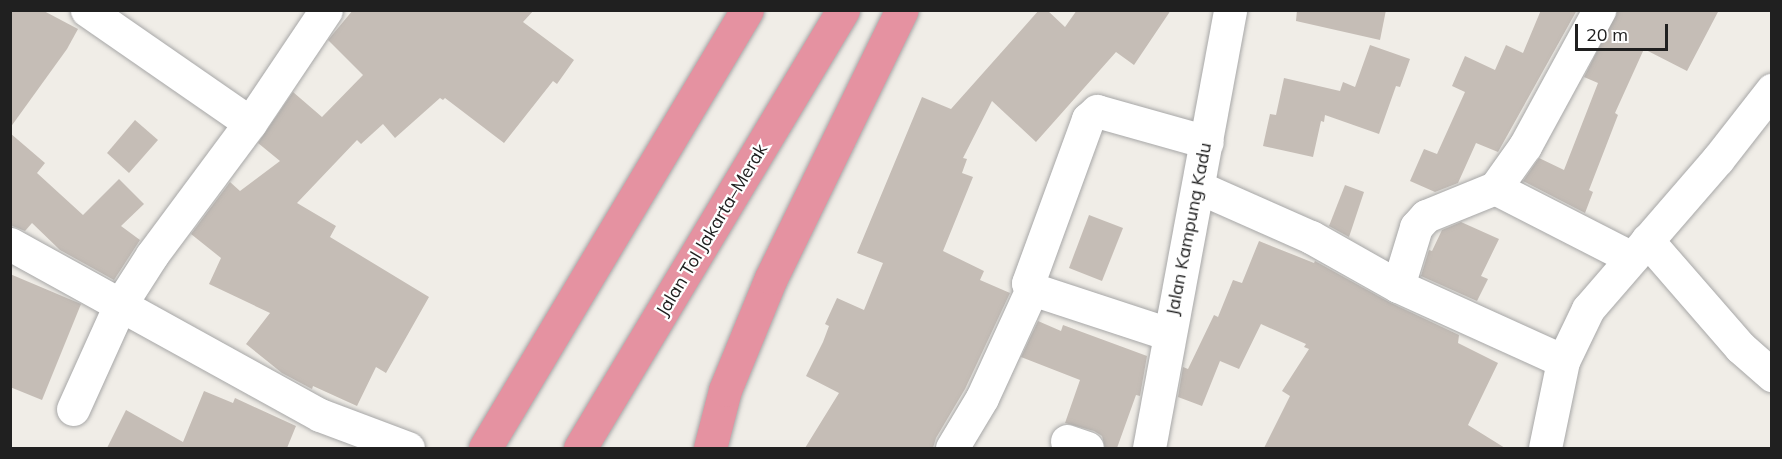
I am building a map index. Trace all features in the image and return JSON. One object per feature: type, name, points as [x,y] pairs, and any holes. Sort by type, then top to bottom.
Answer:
[{"type":"highway","points":[[485,448],[747,10]]},
{"type":"highway","name":"Jalan Tol Jakarta–Merak","points":[[580,448],[843,10]]},
{"type":"highway","points":[[710,448],[725,390],[771,278],[902,10]]},
{"type":"street","points":[[87,10],[250,123]]},
{"type":"street","points":[[73,409],[120,305],[152,255],[250,123],[326,10]]},
{"type":"street","name":"Jalan Kampung Kadu","points":[[1149,448],[1230,10]]},
{"type":"street","points":[[1398,286],[1416,226],[1426,216],[1495,188],[1525,146],[1599,10]]},
{"type":"street","points":[[1545,448],[1563,361],[1588,309],[1718,159],[1772,90]]},
{"type":"street","points":[[1169,334],[1032,289],[1028,283],[1088,119],[1097,111],[1207,142]]},
{"type":"street","points":[[1198,187],[1311,237],[1398,286],[1563,361]]},
{"type":"street","points":[[1495,188],[1639,248],[1740,347],[1772,375]]},
{"type":"street","points":[[10,244],[321,415],[408,448]]},
{"type":"street","points":[[952,448],[982,398],[1032,289]]},
{"type":"building","points":[[10,10],[42,10],[78,29],[67,49],[10,128]]},
{"type":"building","points":[[353,10],[534,10],[523,22],[574,60],[557,84],[553,81],[504,143],[445,98],[443,100],[440,98],[395,138],[383,124],[361,144],[357,140],[297,203],[336,226],[330,237],[429,297],[386,373],[376,367],[357,406],[313,386],[312,389],[282,373],[246,344],[270,313],[209,284],[221,258],[191,234],[230,182],[240,191],[280,161],[258,143],[293,92],[322,117],[363,75],[328,40]]},
{"type":"building","points":[[1039,10],[1047,10],[1065,27],[1077,10],[1171,10],[1134,65],[1116,52],[1036,142],[992,101],[963,158],[967,159],[962,173],[973,177],[943,251],[984,271],[980,280],[1010,293],[965,389],[936,438],[933,448],[805,448],[839,393],[806,376],[823,342],[829,326],[825,324],[837,298],[864,310],[883,263],[857,253],[922,97],[951,109]]},
{"type":"building","points":[[1297,10],[1386,10],[1380,40],[1296,21]]},
{"type":"building","points":[[1541,10],[1577,10],[1498,152],[1476,143],[1458,183],[1435,192],[1410,181],[1424,149],[1437,154],[1465,92],[1452,86],[1465,56],[1495,70],[1506,45],[1523,53]]},
{"type":"building","points":[[1618,10],[1719,10],[1687,71],[1644,49],[1615,113],[1618,115],[1589,190],[1593,192],[1585,213],[1523,181],[1539,158],[1564,170],[1598,83],[1584,77]]},
{"type":"building","points":[[1370,45],[1410,59],[1400,87],[1396,86],[1379,134],[1325,115],[1324,122],[1321,121],[1313,157],[1263,146],[1270,114],[1276,115],[1284,78],[1340,91],[1343,82],[1355,87]]},
{"type":"building","points":[[135,120],[158,140],[129,173],[107,153]]},
{"type":"building","points":[[10,133],[45,163],[37,173],[83,215],[119,179],[144,204],[121,226],[140,240],[114,280],[60,250],[32,223],[25,231],[10,225]]},
{"type":"building","points":[[1345,185],[1364,192],[1349,237],[1329,226]]},
{"type":"building","points":[[1089,215],[1123,228],[1102,281],[1069,268]]},
{"type":"building","points":[[1461,222],[1499,239],[1481,276],[1488,279],[1477,301],[1421,276],[1429,250],[1432,251],[1442,230]]},
{"type":"building","points":[[1259,241],[1314,263],[1315,261],[1389,302],[1459,335],[1458,343],[1498,363],[1468,425],[1505,448],[1264,448],[1290,396],[1282,391],[1309,349],[1304,347],[1306,344],[1261,324],[1239,369],[1220,361],[1202,406],[1178,397],[1183,367],[1188,369],[1214,315],[1218,317],[1233,280],[1242,283]]},
{"type":"building","points":[[10,274],[81,304],[42,400],[10,387]]},
{"type":"building","points":[[1038,321],[1061,331],[1063,325],[1147,356],[1140,396],[1136,395],[1117,448],[1105,448],[1102,436],[1094,431],[1065,423],[1080,380],[1021,357]]},
{"type":"building","points":[[204,391],[233,403],[235,398],[296,426],[287,448],[107,448],[126,410],[183,442]]}]
